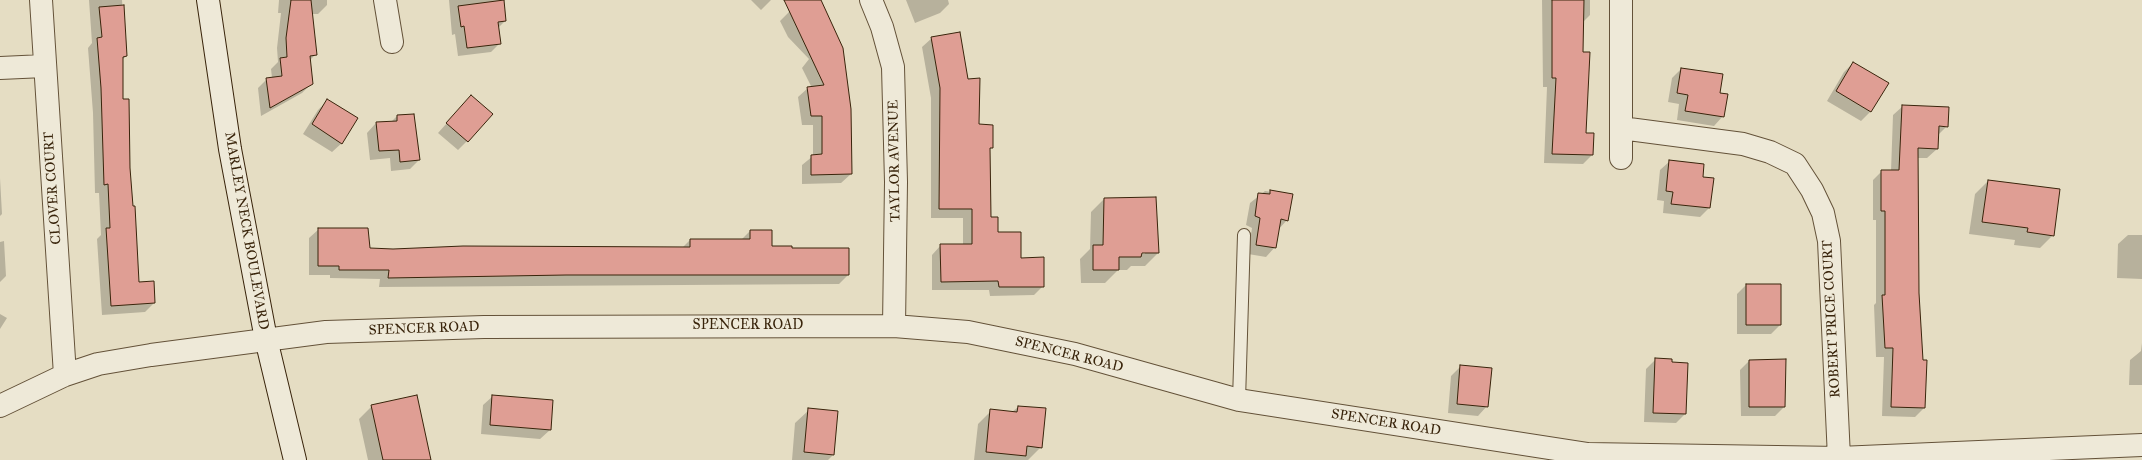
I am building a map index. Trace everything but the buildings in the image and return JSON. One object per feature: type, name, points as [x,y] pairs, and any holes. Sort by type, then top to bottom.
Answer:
[{"type":"street","name":"CLOVER COURT","points":[[42,0],[44,66],[65,375]]},
{"type":"street","name":"MARLEY NECK BOULEVARD","points":[[208,0],[230,149],[266,339],[295,460]]},
{"type":"street","points":[[385,0],[392,42]]},
{"type":"street","name":"TAYLOR AVENUE","points":[[871,0],[882,27],[893,67],[896,182],[894,326]]},
{"type":"street","points":[[1621,0],[1621,158]]},
{"type":"street","points":[[0,68],[44,66]]},
{"type":"street","name":"ROBERT PRICE COURT","points":[[1621,128],[1744,144],[1770,152],[1796,164],[1812,190],[1823,213],[1830,241],[1839,458]]},
{"type":"street","name":"SPENCER ROAD","points":[[0,406],[65,375],[98,364],[266,339],[326,332],[476,328],[894,326],[968,332],[1075,354],[1239,400],[1588,454],[1839,458],[2142,445]]},
{"type":"lane","points":[[1239,400],[1244,235]]}]
